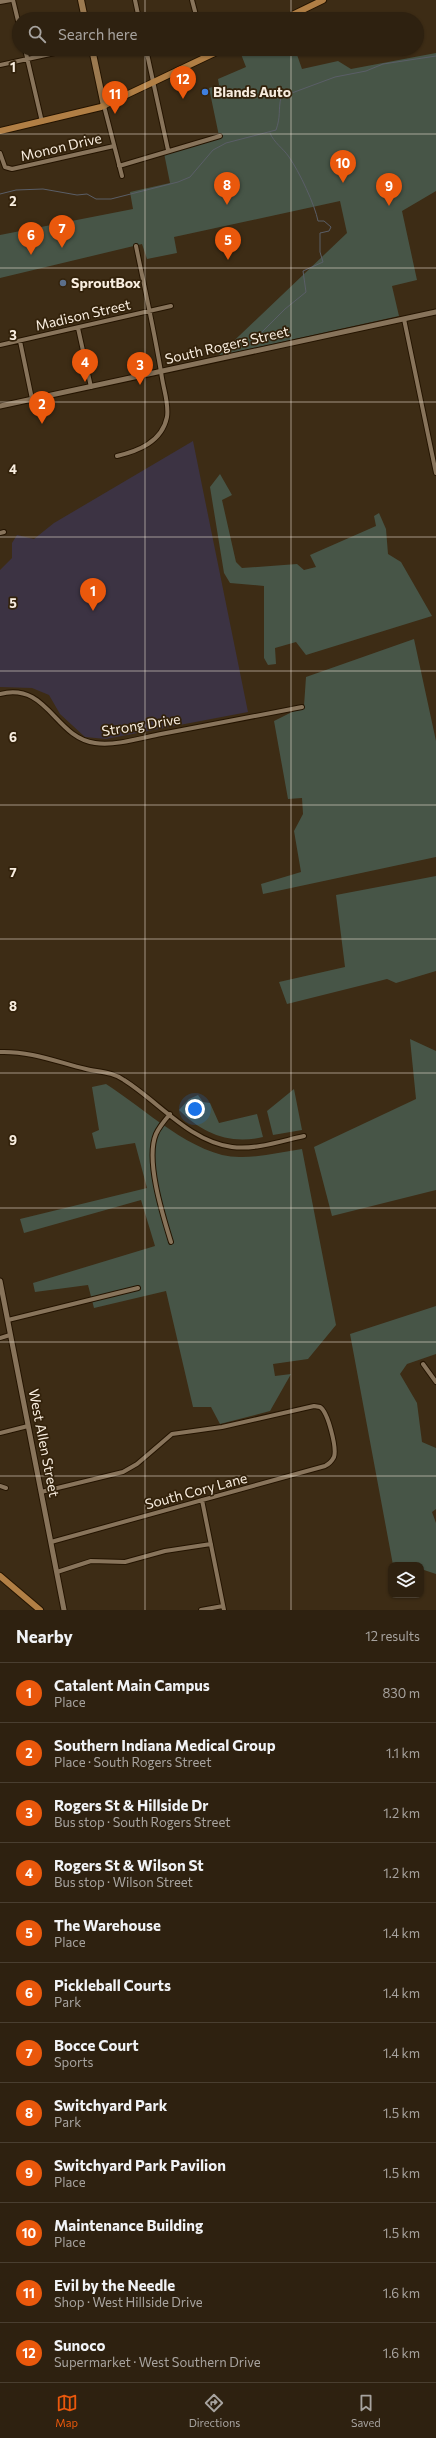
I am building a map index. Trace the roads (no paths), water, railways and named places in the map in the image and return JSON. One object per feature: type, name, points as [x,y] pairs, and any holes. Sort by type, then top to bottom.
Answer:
[{"type":"main road","points":[[81,0],[84,12]]},
{"type":"main road","points":[[298,12],[323,0]]},
{"type":"main road","points":[[93,56],[104,106]]},
{"type":"main road","points":[[0,131],[104,106],[207,57]]},
{"type":"main road","points":[[0,1576],[40,1610]]},
{"type":"street","points":[[0,2],[12,0],[15,12]]},
{"type":"street","points":[[135,0],[138,12]]},
{"type":"street","points":[[192,0],[195,12]]},
{"type":"street","points":[[26,56],[42,122]]},
{"type":"street","points":[[0,65],[41,56]]},
{"type":"street","points":[[147,56],[168,150]]},
{"type":"street","points":[[104,106],[122,176]]},
{"type":"street","points":[[119,166],[168,150],[220,136]]},
{"type":"street","name":"Monon Drive","points":[[0,153],[5,167],[12,169],[114,146]]},
{"type":"street","points":[[117,456],[139,450],[152,442],[160,433],[166,418],[167,406],[136,246]]},
{"type":"street","name":"Madison Street","points":[[0,345],[171,306]]},
{"type":"street","name":"South Rogers Street","points":[[0,406],[436,312]]},
{"type":"street","points":[[404,319],[436,473]]},
{"type":"street","points":[[78,328],[91,387]]},
{"type":"street","points":[[20,341],[32,398]]},
{"type":"street","name":"Strong Drive","points":[[0,694],[13,692],[36,697],[74,736],[95,743],[126,740],[302,707]]},
{"type":"street","points":[[0,1052],[28,1053],[110,1073],[124,1079],[191,1131],[212,1142],[232,1147],[251,1147],[304,1136]]},
{"type":"street","points":[[170,1114],[156,1133],[153,1150],[158,1194],[171,1242]]},
{"type":"street","name":"West Allen Street","points":[[0,1281],[2,1298],[8,1320],[64,1610]]},
{"type":"street","points":[[8,1320],[138,1288]]},
{"type":"street","points":[[0,1338],[10,1335]]},
{"type":"street","points":[[423,1364],[436,1382]]},
{"type":"street","name":"South Cory Lane","points":[[41,1492],[123,1472],[137,1464],[172,1434],[222,1428],[314,1406],[320,1407],[327,1414],[334,1449],[331,1462],[322,1467],[51,1542]]},
{"type":"street","points":[[0,1433],[28,1426]]},
{"type":"street","points":[[1,1484],[6,1488]]},
{"type":"street","points":[[201,1610],[223,1608],[202,1500]]},
{"type":"street","points":[[57,1572],[91,1561],[125,1562],[165,1551],[211,1544]]},
{"type":"waterway","points":[[0,194],[16,190],[43,189],[77,195],[87,194],[96,199],[111,199],[178,182],[190,177],[213,150],[226,143],[276,130],[281,97],[335,77],[366,71],[383,64],[436,56]]},
{"type":"waterway","points":[[243,346],[250,344],[285,309],[306,292],[303,271],[323,262],[320,252],[320,233],[329,231],[331,227],[324,221],[318,221],[310,197],[297,171],[289,157],[274,140],[270,133]]},
{"type":"place","name":"Blands Auto","points":[[205,92]]},
{"type":"place","name":"Sunoco","points":[[183,99]]},
{"type":"place","name":"Evil by the Needle","points":[[115,114]]},
{"type":"place","name":"Maintenance Building","points":[[343,183]]},
{"type":"place","name":"Switchyard Park","points":[[227,205]]},
{"type":"place","name":"Switchyard Park Pavilion","points":[[389,206]]},
{"type":"place","name":"Bocce Court","points":[[62,248]]},
{"type":"place","name":"Pickleball Courts","points":[[31,255]]},
{"type":"place","name":"The Warehouse","points":[[228,260]]},
{"type":"place","name":"SproutBox","points":[[63,283]]},
{"type":"place","name":"Rogers St & Wilson St","points":[[85,382]]},
{"type":"place","name":"Rogers St & Hillside Dr","points":[[140,385]]},
{"type":"place","name":"Southern Indiana Medical Group","points":[[42,424]]},
{"type":"place","name":"Catalent Main Campus","points":[[93,611]]}]
